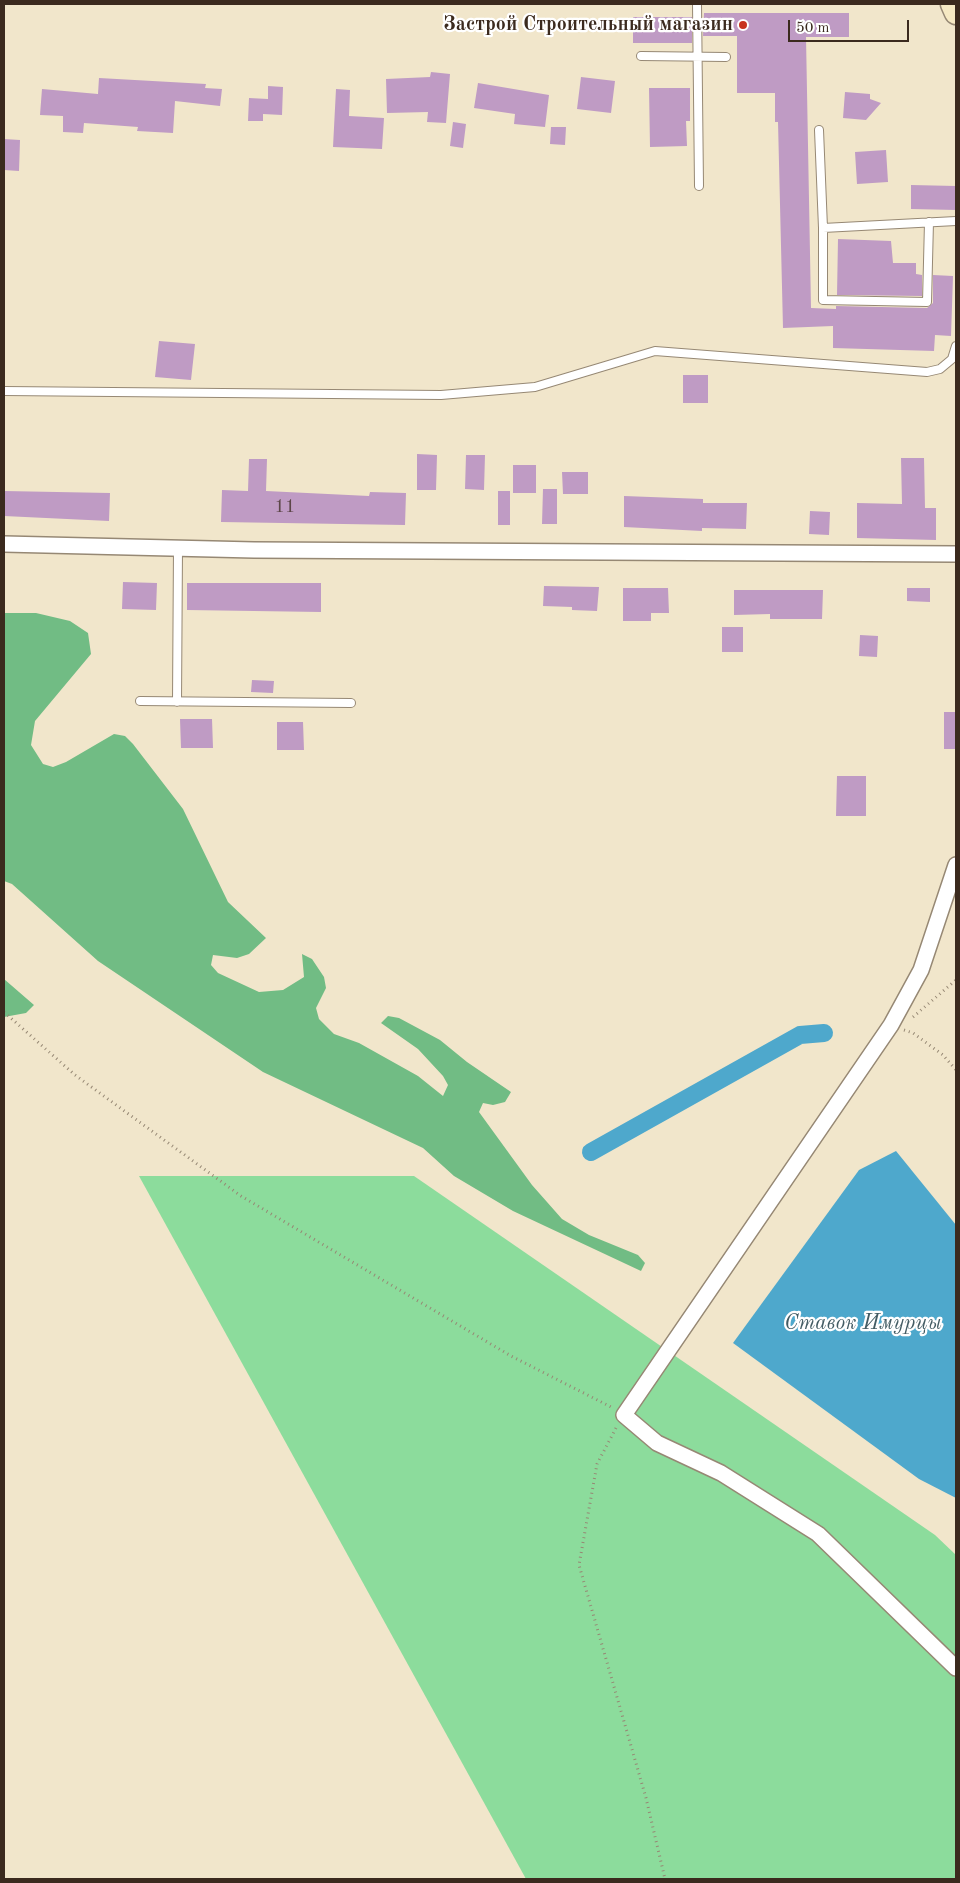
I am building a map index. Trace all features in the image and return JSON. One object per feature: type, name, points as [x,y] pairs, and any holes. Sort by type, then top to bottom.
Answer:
[{"type":"main road","points":[[952,4],[956,13]]},
{"type":"street","points":[[4,544],[178,548],[956,554]]},
{"type":"street","points":[[956,865],[921,970],[891,1025],[624,1414],[657,1443],[721,1473],[818,1534],[956,1668]]},
{"type":"lane","points":[[697,4],[699,186]]},
{"type":"lane","points":[[641,56],[726,57]]},
{"type":"lane","points":[[819,130],[823,228],[823,300],[928,302],[929,222]]},
{"type":"lane","points":[[823,228],[956,220]]},
{"type":"lane","points":[[4,391],[441,395],[535,387],[655,351],[926,372],[940,369],[952,359],[956,346]]},
{"type":"lane","points":[[177,702],[178,548]]},
{"type":"lane","points":[[140,701],[351,703]]},
{"type":"path","points":[[891,1025],[915,1016],[956,980]]},
{"type":"path","points":[[4,1012],[75,1075],[240,1196],[511,1356],[624,1414],[597,1464],[578,1565],[646,1798],[665,1879]]},
{"type":"path","points":[[891,1025],[913,1033],[943,1055],[956,1070]]},
{"type":"green space","points":[[4,613],[36,613],[70,621],[88,633],[91,654],[35,721],[31,745],[43,764],[53,767],[66,762],[114,734],[125,736],[133,744],[183,809],[228,902],[266,938],[249,954],[237,958],[213,955],[211,965],[218,973],[259,992],[283,990],[304,977],[302,954],[312,959],[324,977],[326,988],[316,1008],[319,1019],[334,1034],[359,1043],[418,1076],[443,1096],[448,1085],[443,1076],[418,1049],[381,1023],[388,1016],[399,1018],[440,1040],[467,1062],[511,1092],[505,1102],[493,1105],[483,1103],[479,1112],[532,1185],[562,1219],[589,1235],[638,1255],[645,1263],[641,1271],[513,1211],[454,1176],[423,1148],[263,1072],[98,961],[12,884],[4,881]]},
{"type":"green space","points":[[4,979],[34,1005],[26,1013],[4,1017]]},
{"type":"green space","points":[[139,1176],[414,1176],[935,1535],[956,1555],[956,1879],[526,1879]]},
{"type":"water","name":"Ставок Имурцы","points":[[896,1151],[956,1225],[956,1498],[919,1479],[733,1343],[859,1170]]},
{"type":"building","points":[[704,13],[849,13],[849,37],[806,37],[811,308],[836,309],[836,306],[927,308],[933,303],[933,275],[953,276],[951,336],[935,335],[934,351],[833,348],[833,326],[783,328],[778,122],[775,122],[775,93],[737,93],[737,36],[703,36]]},
{"type":"building","points":[[633,17],[692,17],[692,43],[633,43]]},
{"type":"building","points":[[431,72],[450,74],[446,123],[427,122],[428,112],[387,113],[386,79],[430,77]]},
{"type":"building","points":[[581,77],[615,81],[611,113],[577,109]]},
{"type":"building","points":[[99,78],[206,84],[205,88],[222,89],[220,106],[175,101],[173,133],[137,131],[138,127],[84,123],[83,133],[63,132],[63,116],[40,115],[42,89],[98,94]]},
{"type":"building","points":[[478,83],[549,95],[545,127],[514,124],[515,114],[474,108]]},
{"type":"building","points":[[268,86],[283,87],[282,115],[263,114],[263,121],[248,121],[249,98],[268,99]]},
{"type":"building","points":[[649,88],[690,88],[690,121],[686,121],[687,146],[650,147]]},
{"type":"building","points":[[336,89],[350,90],[349,116],[384,118],[382,149],[333,147]]},
{"type":"building","points":[[845,92],[870,94],[870,99],[881,103],[866,120],[843,118]]},
{"type":"building","points":[[453,122],[466,124],[463,148],[450,146]]},
{"type":"building","points":[[551,127],[566,127],[565,145],[550,144]]},
{"type":"building","points":[[4,139],[20,140],[19,171],[4,170]]},
{"type":"building","points":[[886,150],[888,182],[857,184],[855,152]]},
{"type":"building","points":[[911,185],[956,186],[956,210],[911,209]]},
{"type":"building","points":[[838,239],[891,241],[893,263],[916,263],[916,274],[922,275],[922,296],[837,295]]},
{"type":"building","points":[[159,341],[195,344],[191,380],[155,377]]},
{"type":"building","points":[[683,375],[708,375],[708,403],[683,403]]},
{"type":"building","points":[[417,454],[437,455],[436,490],[417,490]]},
{"type":"building","points":[[466,455],[485,455],[484,490],[465,489]]},
{"type":"building","points":[[901,458],[924,458],[925,508],[936,508],[936,540],[857,538],[857,503],[902,504]]},
{"type":"building","points":[[249,459],[267,459],[266,491],[369,496],[370,492],[406,493],[405,525],[221,522],[222,490],[248,491]]},
{"type":"building","points":[[513,465],[536,465],[536,493],[513,493]]},
{"type":"building","points":[[562,472],[588,472],[588,494],[563,494]]},
{"type":"building","points":[[543,489],[557,489],[557,524],[542,524]]},
{"type":"building","points":[[4,491],[110,493],[109,521],[4,516]]},
{"type":"building","points":[[498,491],[510,491],[510,525],[498,525]]},
{"type":"building","points":[[624,496],[703,499],[703,503],[747,503],[746,529],[702,528],[702,531],[624,527]]},
{"type":"building","points":[[810,511],[830,512],[829,535],[809,534]]},
{"type":"building","points":[[123,582],[157,583],[156,610],[122,609]]},
{"type":"building","points":[[187,583],[321,583],[321,612],[187,610]]},
{"type":"building","points":[[544,586],[599,587],[597,611],[572,610],[572,607],[543,606]]},
{"type":"building","points":[[623,588],[668,588],[669,613],[651,613],[651,621],[623,621]]},
{"type":"building","points":[[907,588],[930,588],[930,602],[907,601]]},
{"type":"building","points":[[734,590],[823,590],[822,619],[770,619],[770,614],[734,615]]},
{"type":"building","points":[[722,627],[743,627],[743,652],[722,652]]},
{"type":"building","points":[[860,635],[878,636],[877,657],[859,656]]},
{"type":"building","points":[[252,680],[274,681],[273,693],[251,692]]},
{"type":"building","points":[[944,712],[956,712],[956,749],[944,749]]},
{"type":"building","points":[[180,719],[212,719],[213,748],[181,748]]},
{"type":"building","points":[[277,722],[303,722],[304,750],[277,750]]},
{"type":"building","points":[[837,776],[866,776],[866,816],[836,816]]},
{"type":"waterway","points":[[591,1152],[800,1035],[824,1033]]},
{"type":"place","name":"Застрой Строительный магазин","points":[[743,25]]}]
